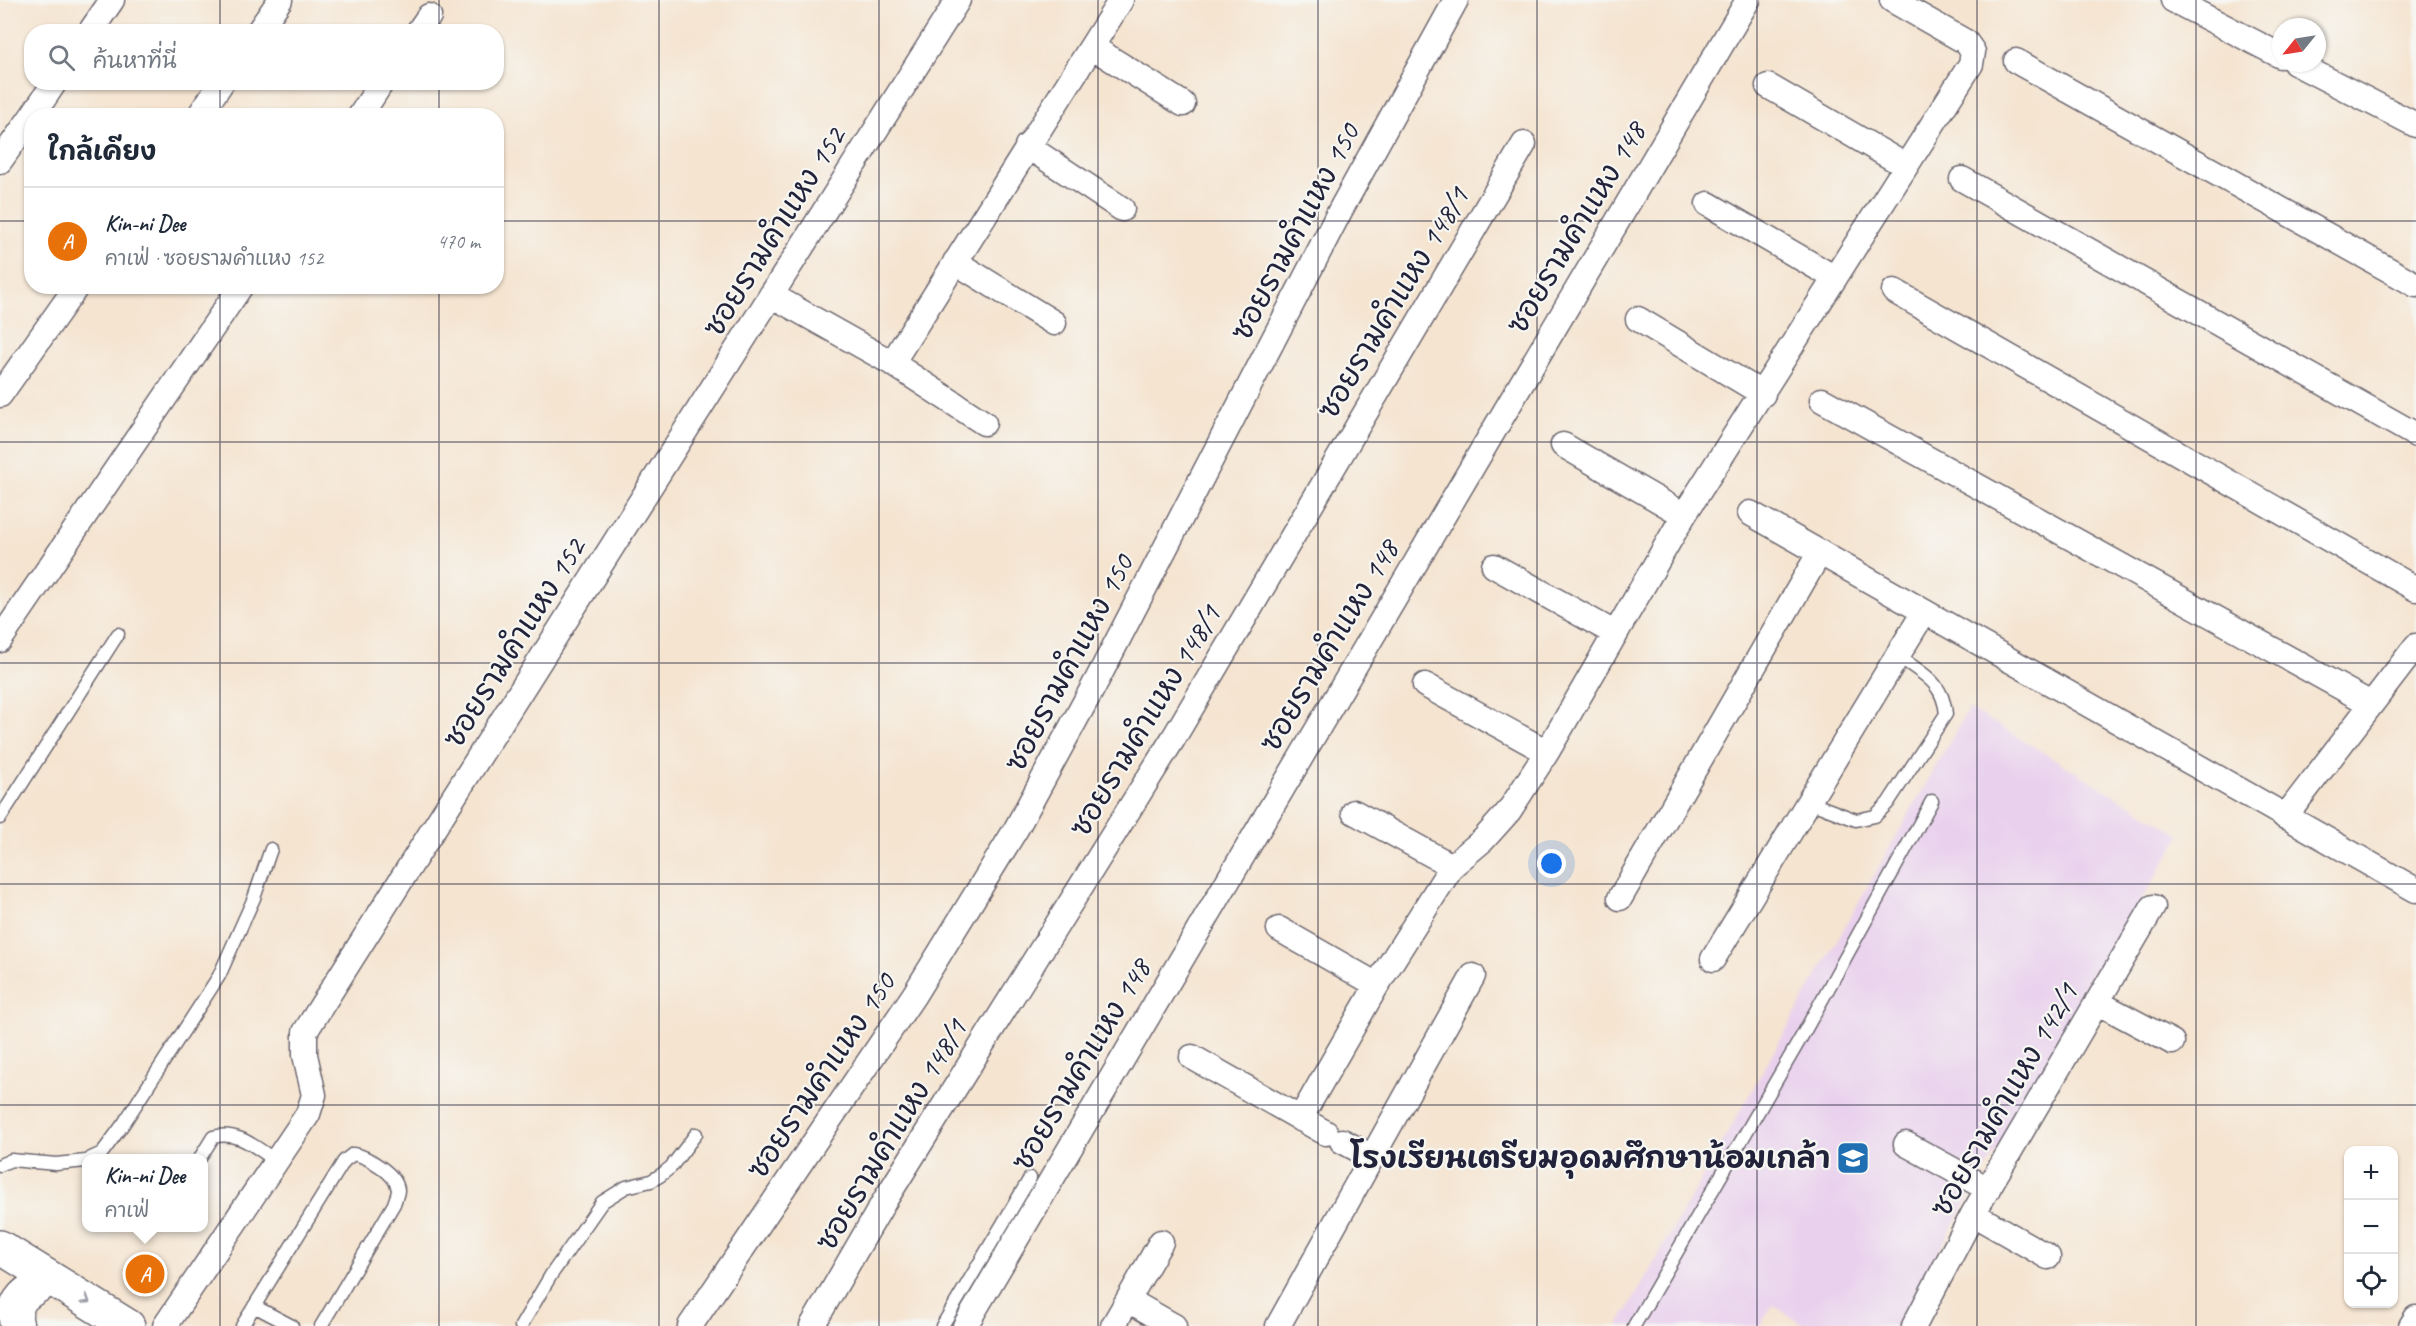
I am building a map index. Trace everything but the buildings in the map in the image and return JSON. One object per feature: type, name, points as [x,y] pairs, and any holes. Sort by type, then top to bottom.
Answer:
[{"type":"main road","points":[[0,1247],[128,1326]]},
{"type":"main road","points":[[17,1326],[15,1311],[20,1299],[27,1292],[51,1279]]},
{"type":"main road","points":[[0,1319],[11,1326]]},
{"type":"street","points":[[96,24],[112,0]]},
{"type":"street","points":[[264,24],[280,0]]},
{"type":"street","name":"ซอยรามคำแหง 152","points":[[165,1326],[308,1114],[314,1095],[305,1055],[305,1032],[958,0]]},
{"type":"street","points":[[892,363],[1121,0]]},
{"type":"street","name":"ซอยรามคำแหง 150","points":[[690,1326],[914,995],[1016,829],[1102,670],[1341,208],[1456,0]]},
{"type":"street","name":"ซอยรามคำแหง 148","points":[[965,1326],[1748,0]]},
{"type":"street","points":[[1300,1119],[1377,985],[1452,866],[1483,840],[1509,811],[1547,752],[1684,515],[1971,64],[1973,52],[1966,42],[1892,0]]},
{"type":"street","points":[[2172,0],[2272,51]]},
{"type":"street","points":[[1092,47],[1184,104]]},
{"type":"street","points":[[2016,61],[2416,285]]},
{"type":"street","points":[[2313,72],[2416,125]]},
{"type":"street","points":[[1768,86],[1906,166]]},
{"type":"street","points":[[37,108],[50,90]]},
{"type":"street","points":[[204,108],[217,90]]},
{"type":"street","points":[[365,108],[377,90]]},
{"type":"street","points":[[0,161],[24,127]]},
{"type":"street","name":"ซอยรามคำแหง 148/1","points":[[812,1326],[885,1200],[1173,739],[1524,144]]},
{"type":"street","points":[[1027,146],[1122,209]]},
{"type":"street","points":[[1962,179],[2416,435]]},
{"type":"street","points":[[1708,204],[1834,278]]},
{"type":"street","points":[[955,262],[1054,323]]},
{"type":"street","points":[[1894,291],[2416,589]]},
{"type":"street","points":[[0,395],[71,294]]},
{"type":"street","points":[[0,640],[237,294]]},
{"type":"street","points":[[771,295],[892,363],[984,423]]},
{"type":"street","points":[[1638,319],[1763,394]]},
{"type":"street","points":[[1822,400],[2371,704]]},
{"type":"street","points":[[1563,445],[1684,515]]},
{"type":"street","points":[[1750,513],[2285,817],[2413,883]]},
{"type":"street","points":[[1620,898],[1820,552]]},
{"type":"street","points":[[1494,566],[1616,634]]},
{"type":"street","points":[[1713,959],[1924,612]]},
{"type":"street","points":[[2285,817],[2416,646]]},
{"type":"street","points":[[1425,684],[1547,752]]},
{"type":"street","points":[[1354,812],[1452,866]]},
{"type":"street","name":"ซอยรามคำแหง 142/1","points":[[1914,1326],[1973,1214],[2153,907]]},
{"type":"street","points":[[1279,929],[1377,985]]},
{"type":"street","points":[[1278,1326],[1473,976]]},
{"type":"street","points":[[2097,1002],[2172,1042]]},
{"type":"street","points":[[1192,1057],[1372,1157]]},
{"type":"street","points":[[1906,1144],[1988,1189]]},
{"type":"street","points":[[1973,1214],[2048,1257]]},
{"type":"street","points":[[1113,1326],[1161,1242]]},
{"type":"street","points":[[1128,1300],[1174,1326]]},
{"type":"street","points":[[2411,1326],[2416,1318]]},
{"type":"lane","points":[[0,818],[118,634]]},
{"type":"lane","points":[[1809,802],[1856,820],[1875,816],[1888,803],[1946,714],[1945,698],[1935,683],[1898,656]]},
{"type":"lane","points":[[1634,1326],[1802,1036],[1932,801]]},
{"type":"lane","points":[[100,1154],[124,1123],[219,976],[254,898],[271,849]]},
{"type":"lane","points":[[202,1154],[213,1137],[225,1133],[242,1138],[275,1160]]},
{"type":"lane","points":[[521,1326],[551,1275],[602,1202],[626,1187],[651,1181],[661,1175],[671,1167],[696,1134]]},
{"type":"lane","points":[[242,1326],[344,1161],[353,1154],[363,1155],[394,1178],[398,1190],[393,1204],[321,1326]]},
{"type":"lane","points":[[0,1165],[11,1160],[56,1164],[82,1161]]},
{"type":"lane","points":[[942,1326],[1030,1178]]},
{"type":"lane","points":[[254,1306],[292,1326]]},
{"type":"shaded area","name":"โรงเรียนเตรียมอุดมศึกษาน้อมเกล้า","points":[[1969,708],[2181,835],[1895,1326],[1805,1326],[1773,1305],[1760,1326],[1618,1326]]},
{"type":"place","name":"โรงเรียนเตรียมอุดมศึกษาน้อมเกล้า","points":[[1853,1158]]},
{"type":"place","name":"Kin-ni Dee","points":[[145,1274]]}]
